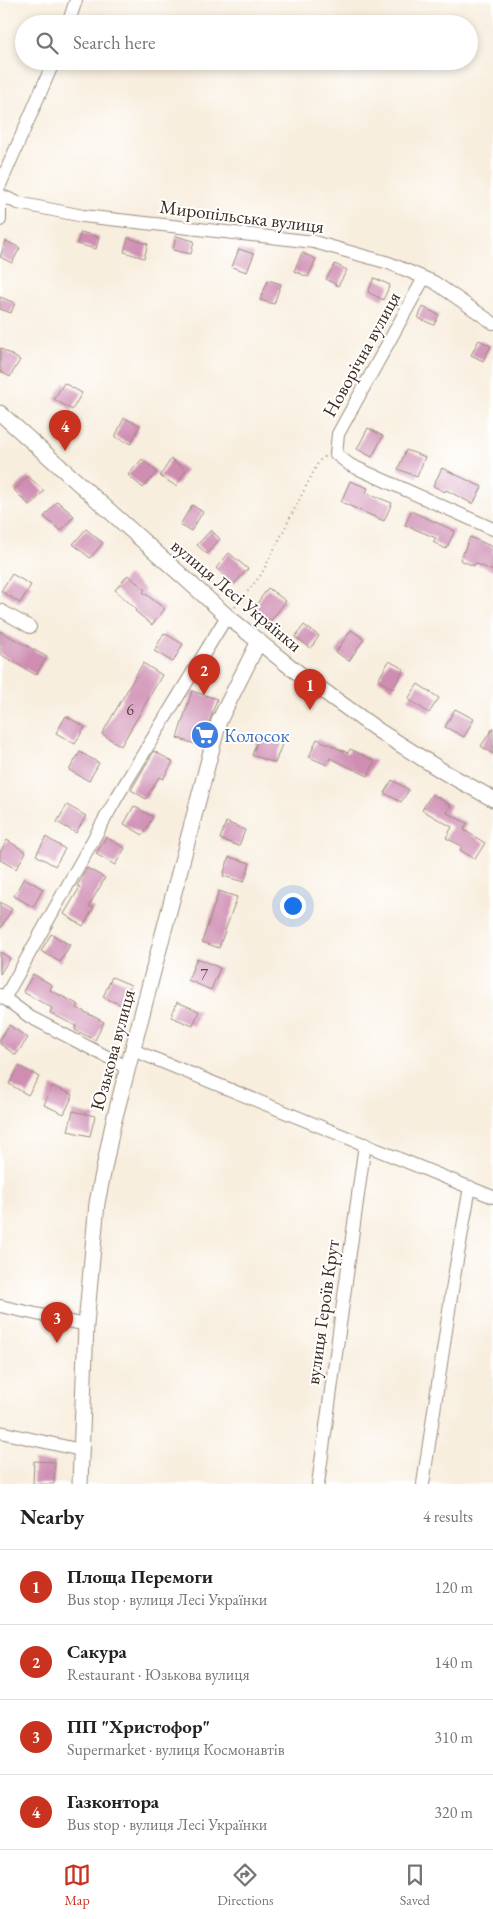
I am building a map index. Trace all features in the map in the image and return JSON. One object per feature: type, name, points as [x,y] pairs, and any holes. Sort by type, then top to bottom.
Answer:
[{"type":"main road","name":"вулиця Лесі Українки","points":[[0,413],[227,616],[379,731],[493,799]]},
{"type":"main road","name":"Юзькова вулиця","points":[[80,1484],[86,1325],[97,1202],[126,1069],[133,1050],[219,721],[259,641]]},
{"type":"street","points":[[71,15],[76,0]]},
{"type":"street","points":[[0,185],[50,70]]},
{"type":"street","points":[[0,196],[0,220]]},
{"type":"street","name":"Миропільська вулиця","points":[[0,196],[18,203],[83,216],[314,242],[389,263],[434,282],[493,324]]},
{"type":"street","name":"Новорічна вулиця","points":[[336,454],[338,434],[424,278]]},
{"type":"street","points":[[336,454],[350,465],[493,529]]},
{"type":"street","points":[[0,610],[30,627]]},
{"type":"street","points":[[126,1069],[119,1063],[30,1017],[2,997],[117,797],[227,616]]},
{"type":"street","points":[[133,1050],[493,1197]]},
{"type":"street","name":"вулиця Героїв Крут","points":[[318,1484],[365,1144]]},
{"type":"street","points":[[423,1484],[454,1277],[470,1188]]},
{"type":"street","points":[[0,1306],[86,1325]]},
{"type":"street","points":[[0,1432],[81,1450]]},
{"type":"path","points":[[227,616],[261,575],[319,461],[326,454],[336,454]]},
{"type":"building","points":[[81,232],[99,237],[96,249],[77,244]]},
{"type":"building","points":[[176,236],[194,241],[191,254],[173,250]]},
{"type":"building","points":[[128,238],[148,244],[144,258],[124,252]]},
{"type":"building","points":[[6,241],[20,248],[12,263],[0,257]]},
{"type":"building","points":[[239,249],[254,254],[247,272],[232,267]]},
{"type":"building","points":[[302,253],[316,259],[308,277],[294,271]]},
{"type":"building","points":[[335,264],[347,270],[338,286],[326,279]]},
{"type":"building","points":[[374,278],[390,285],[383,300],[368,292]]},
{"type":"building","points":[[268,280],[281,284],[274,304],[260,300]]},
{"type":"building","points":[[0,297],[15,303],[11,313],[0,309]]},
{"type":"building","points":[[423,307],[439,315],[434,325],[418,318]]},
{"type":"building","points":[[479,340],[491,346],[483,361],[471,355]]},
{"type":"building","points":[[0,348],[20,360],[10,377],[0,371]]},
{"type":"building","points":[[64,383],[82,393],[72,410],[54,399]]},
{"type":"building","points":[[124,418],[140,425],[131,444],[115,437]]},
{"type":"building","points":[[368,428],[383,436],[372,457],[357,449]]},
{"type":"building","points":[[406,450],[425,457],[417,477],[398,469]]},
{"type":"building","points":[[142,459],[157,472],[143,488],[128,475]]},
{"type":"building","points":[[171,459],[186,470],[176,486],[160,476]]},
{"type":"building","points":[[442,468],[482,487],[473,504],[446,490],[445,492],[433,486]]},
{"type":"building","points":[[28,476],[44,491],[30,506],[14,490]]},
{"type":"building","points":[[350,481],[368,488],[366,493],[392,503],[384,521],[341,502]]},
{"type":"building","points":[[57,501],[74,516],[61,531],[44,517]]},
{"type":"building","points":[[192,505],[203,512],[191,531],[180,525]]},
{"type":"building","points":[[411,511],[455,531],[446,549],[433,542],[436,538],[405,525]]},
{"type":"building","points":[[86,529],[103,543],[90,558],[73,544]]},
{"type":"building","points":[[211,530],[220,539],[207,554],[197,545]]},
{"type":"building","points":[[470,537],[493,547],[493,571],[475,563],[474,566],[460,560]]},
{"type":"building","points":[[229,553],[248,569],[234,584],[216,568]]},
{"type":"building","points":[[12,574],[31,585],[20,603],[1,591]]},
{"type":"building","points":[[128,575],[145,590],[143,592],[165,609],[152,625],[135,611],[136,609],[115,590]]},
{"type":"building","points":[[268,588],[286,601],[271,621],[254,608]]},
{"type":"building","points":[[304,625],[319,636],[311,648],[295,637]]},
{"type":"building","points":[[351,630],[364,639],[349,661],[336,652]]},
{"type":"building","points":[[0,631],[47,657],[36,675],[0,654]]},
{"type":"building","points":[[164,633],[183,644],[173,662],[154,651]]},
{"type":"building","points":[[389,661],[404,669],[393,689],[378,680]]},
{"type":"building","points":[[143,663],[162,675],[121,746],[102,734]]},
{"type":"building","points":[[418,684],[439,698],[429,713],[408,699]]},
{"type":"building","points":[[192,691],[217,699],[201,746],[177,738]]},
{"type":"building","points":[[455,709],[474,719],[464,737],[445,727]]},
{"type":"building","points":[[66,716],[85,727],[75,744],[56,733]]},
{"type":"building","points":[[493,728],[493,754],[481,746]]},
{"type":"building","points":[[260,735],[282,744],[275,763],[252,755]]},
{"type":"building","points":[[317,739],[348,753],[350,749],[375,761],[368,776],[330,758],[327,765],[309,757]]},
{"type":"building","points":[[154,751],[173,762],[163,779],[159,777],[146,799],[131,790]]},
{"type":"building","points":[[80,752],[99,763],[89,781],[69,770]]},
{"type":"building","points":[[392,780],[409,790],[401,802],[384,793]]},
{"type":"building","points":[[432,794],[451,805],[447,813],[467,823],[464,830],[485,843],[475,859],[460,850],[462,846],[446,838],[452,827],[422,810]]},
{"type":"building","points":[[67,805],[86,816],[76,833],[57,822]]},
{"type":"building","points":[[134,806],[153,817],[143,835],[124,824]]},
{"type":"building","points":[[226,822],[245,830],[239,846],[220,839]]},
{"type":"building","points":[[46,837],[65,849],[55,866],[36,855]]},
{"type":"building","points":[[106,837],[125,848],[115,865],[96,854]]},
{"type":"building","points":[[7,840],[26,852],[16,869],[0,860],[0,852]]},
{"type":"building","points":[[229,857],[250,863],[244,882],[223,876]]},
{"type":"building","points":[[87,868],[105,878],[89,906],[94,908],[83,926],[64,914],[80,887],[77,886]]},
{"type":"building","points":[[24,878],[43,889],[33,907],[14,896]]},
{"type":"building","points":[[219,891],[237,897],[219,948],[202,942]]},
{"type":"building","points":[[0,902],[12,909],[0,929]]},
{"type":"building","points":[[51,934],[70,945],[60,962],[41,951]]},
{"type":"building","points":[[0,952],[10,958],[0,974]]},
{"type":"building","points":[[197,958],[220,968],[211,990],[188,980]]},
{"type":"building","points":[[33,974],[52,985],[50,990],[79,1005],[77,1008],[104,1022],[95,1040],[75,1030],[76,1026],[50,1013],[52,1008],[23,992]]},
{"type":"building","points":[[112,977],[131,985],[121,1005],[103,997]]},
{"type":"building","points":[[177,1002],[199,1011],[193,1026],[171,1017]]},
{"type":"building","points":[[9,1025],[28,1038],[16,1055],[0,1044],[0,1039]]},
{"type":"building","points":[[19,1066],[39,1077],[28,1095],[9,1084]]},
{"type":"building","points":[[52,1086],[73,1095],[64,1114],[44,1105]]},
{"type":"building","points":[[73,1111],[95,1116],[90,1136],[68,1131]]},
{"type":"building","points":[[34,1461],[55,1462],[54,1484],[33,1484]]},
{"type":"place","name":"Газконтора","points":[[65,451]]},
{"type":"place","name":"Сакура","points":[[204,695]]},
{"type":"place","name":"Площа Перемоги","points":[[310,710]]},
{"type":"place","name":"Колосок","points":[[205,735]]},
{"type":"place","name":"ПП \"Христофор\"","points":[[57,1343]]}]
